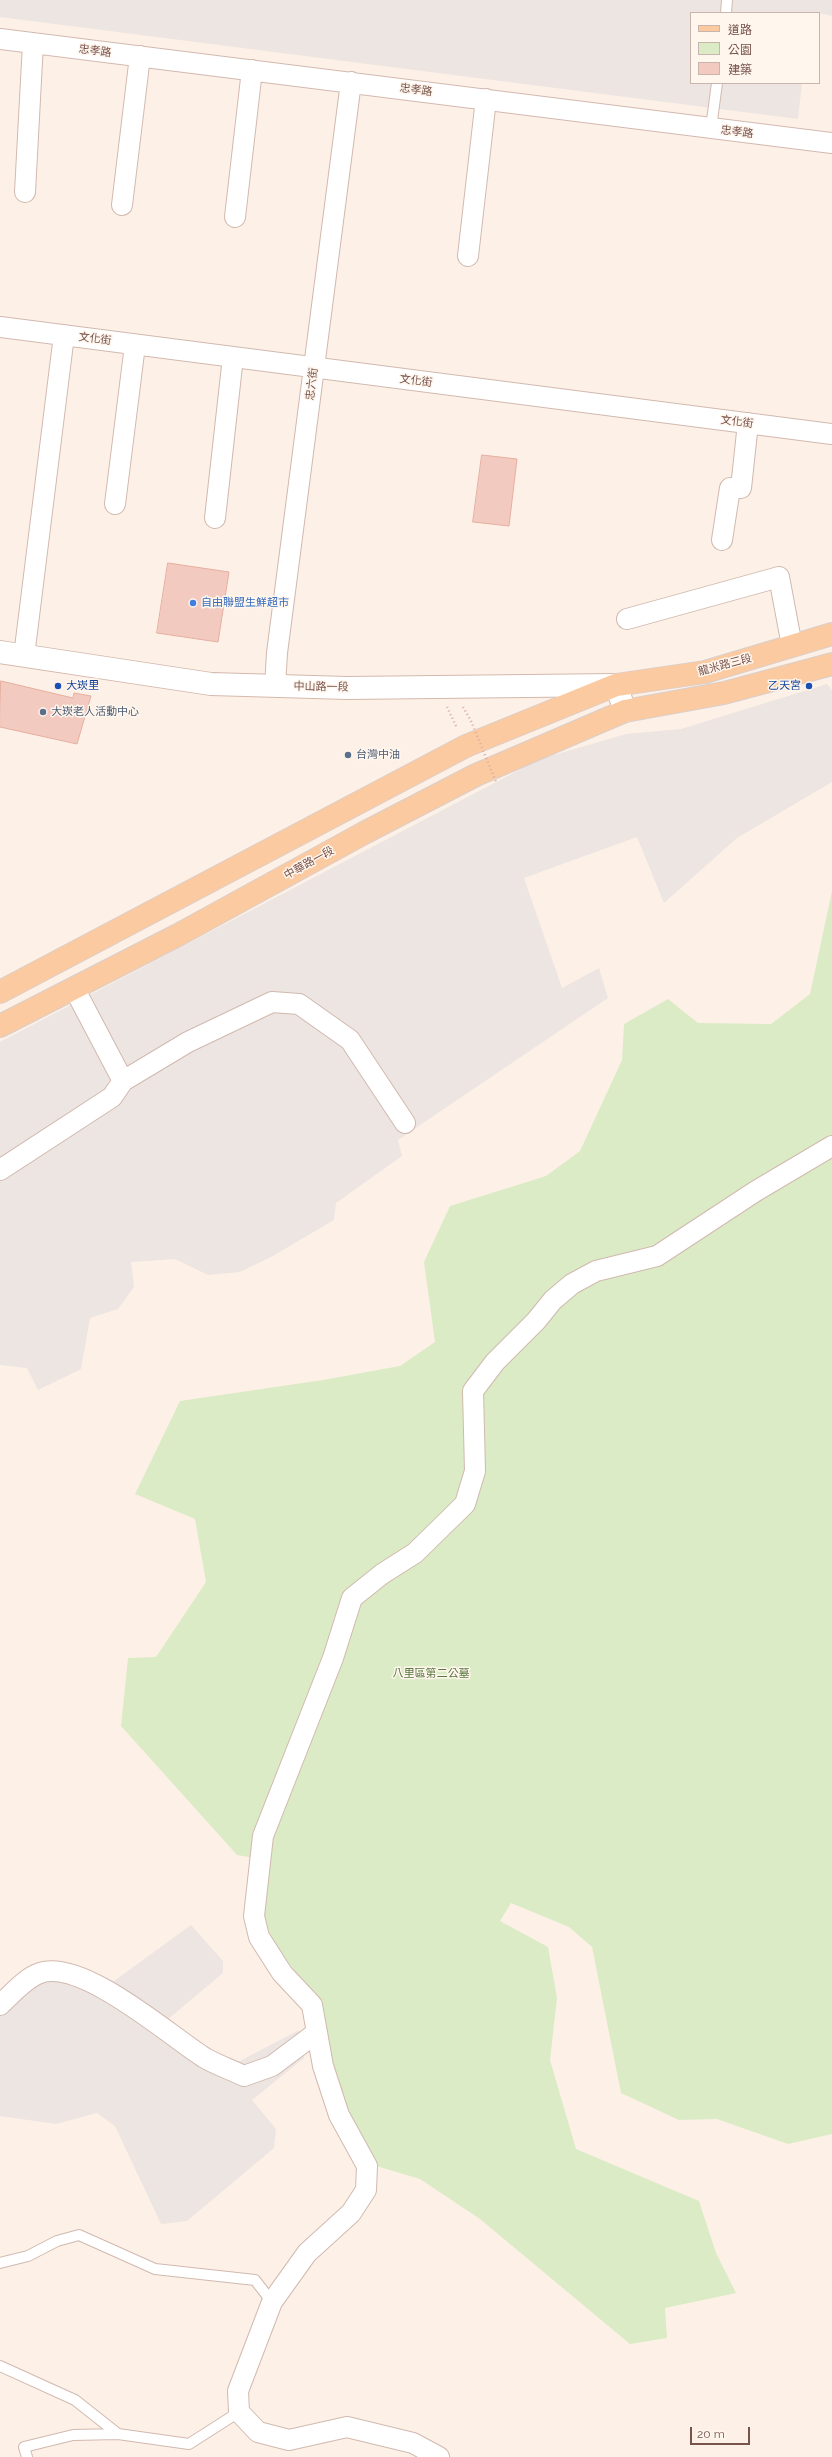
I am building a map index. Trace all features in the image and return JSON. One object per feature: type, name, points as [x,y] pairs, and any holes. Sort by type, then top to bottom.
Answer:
[{"type":"main road","name":"龍米路三段","points":[[616,685],[704,672],[832,634]]},
{"type":"main road","name":"中山路一段","points":[[0,652],[211,684],[458,688],[616,685]]},
{"type":"main road","points":[[0,992],[466,746],[616,685],[625,711],[724,693],[832,664]]},
{"type":"main road","name":"中華路一段","points":[[0,1026],[178,935],[476,774],[625,711]]},
{"type":"street","name":"忠孝路","points":[[0,39],[832,143]]},
{"type":"street","points":[[25,192],[33,43]]},
{"type":"street","points":[[122,205],[140,56]]},
{"type":"street","points":[[235,217],[252,70]]},
{"type":"street","name":"忠六街","points":[[275,686],[277,653],[351,82]]},
{"type":"street","points":[[468,256],[486,99]]},
{"type":"street","name":"文化街","points":[[0,327],[832,434]]},
{"type":"street","points":[[24,656],[64,335]]},
{"type":"street","points":[[115,504],[135,345]]},
{"type":"street","points":[[215,518],[233,357]]},
{"type":"street","points":[[722,540],[730,488],[741,488],[748,423]]},
{"type":"street","points":[[628,619],[778,577],[792,646]]},
{"type":"street","points":[[74,988],[123,1082]]},
{"type":"street","points":[[0,1170],[112,1097],[123,1082],[188,1042],[272,1002],[299,1004],[350,1040],[405,1123]]},
{"type":"street","points":[[439,2457],[413,2443],[347,2427],[289,2440],[258,2432],[239,2412],[238,2391],[272,2302],[306,2253],[351,2213],[366,2190],[367,2166],[339,2115],[323,2066],[312,2005],[282,1973],[259,1937],[254,1916],[263,1836],[333,1658],[352,1598],[382,1574],[415,1553],[466,1504],[475,1471],[473,1391],[495,1362],[536,1321],[552,1300],[572,1284],[596,1272],[657,1256],[756,1191],[832,1146]]},
{"type":"street","points":[[0,2005],[16,1990],[41,1973],[63,1972],[89,1979],[206,2058],[244,2076],[272,2066],[316,2033]]},
{"type":"lane","points":[[726,12],[728,0]]},
{"type":"lane","points":[[711,128],[716,84]]},
{"type":"lane","points":[[0,2263],[28,2256],[57,2241],[79,2235],[156,2269],[255,2280],[272,2302]]},
{"type":"lane","points":[[0,2366],[75,2400],[118,2434]]},
{"type":"lane","points":[[27,2457],[24,2447],[73,2435],[118,2434],[189,2444],[239,2412]]},
{"type":"path","points":[[457,706],[462,706],[471,721],[496,782]]},
{"type":"path","points":[[446,707],[452,707]]},
{"type":"shaded area","points":[[0,0],[832,0],[832,16],[820,12],[690,12],[690,84],[802,84],[798,119],[0,17]]},
{"type":"shaded area","points":[[827,684],[832,690],[832,782],[737,838],[664,903],[637,837],[524,878],[562,988],[599,968],[608,998],[398,1140],[402,1156],[336,1203],[334,1220],[271,1257],[240,1272],[208,1275],[175,1259],[131,1262],[134,1287],[118,1309],[90,1318],[81,1369],[38,1390],[27,1368],[0,1365],[0,1042],[540,759],[626,734],[681,729]]},
{"type":"shaded area","points":[[191,1925],[223,1961],[223,1973],[167,2020],[232,2065],[299,2030],[304,2058],[252,2100],[276,2129],[274,2148],[187,2221],[161,2224],[115,2126],[97,2113],[56,2124],[0,2116],[0,2002],[61,1964],[114,1981]]},
{"type":"green space","name":"八里區第二公墓","points":[[832,891],[832,2134],[788,2144],[717,2119],[679,2120],[621,2093],[592,1947],[569,1927],[511,1903],[500,1921],[548,1947],[557,1998],[550,2060],[576,2149],[699,2201],[716,2253],[736,2293],[665,2308],[667,2338],[630,2344],[480,2219],[420,2179],[373,2165],[332,2072],[309,1989],[273,1943],[264,1917],[266,1860],[237,1855],[121,1726],[128,1658],[156,1657],[206,1582],[195,1519],[135,1494],[180,1401],[323,1380],[400,1366],[435,1342],[424,1262],[450,1206],[546,1176],[580,1151],[622,1060],[624,1024],[668,999],[698,1023],[771,1024],[810,994]]},
{"type":"building","points":[[482,455],[517,459],[509,526],[473,522]]},
{"type":"building","name":"自由聯盟生鮮超市","points":[[168,563],[229,572],[218,642],[157,633]]},
{"type":"building","name":"大崁老人活動中心","points":[[1,681],[73,698],[74,693],[91,696],[77,744],[0,727]]},
{"type":"place","name":"自由聯盟生鮮超市","points":[[193,603]]},
{"type":"place","name":"大崁里","points":[[58,686]]},
{"type":"place","name":"乙天宮","points":[[809,686]]},
{"type":"place","name":"大崁老人活動中心","points":[[43,712]]},
{"type":"place","name":"台灣中油","points":[[348,755]]}]
